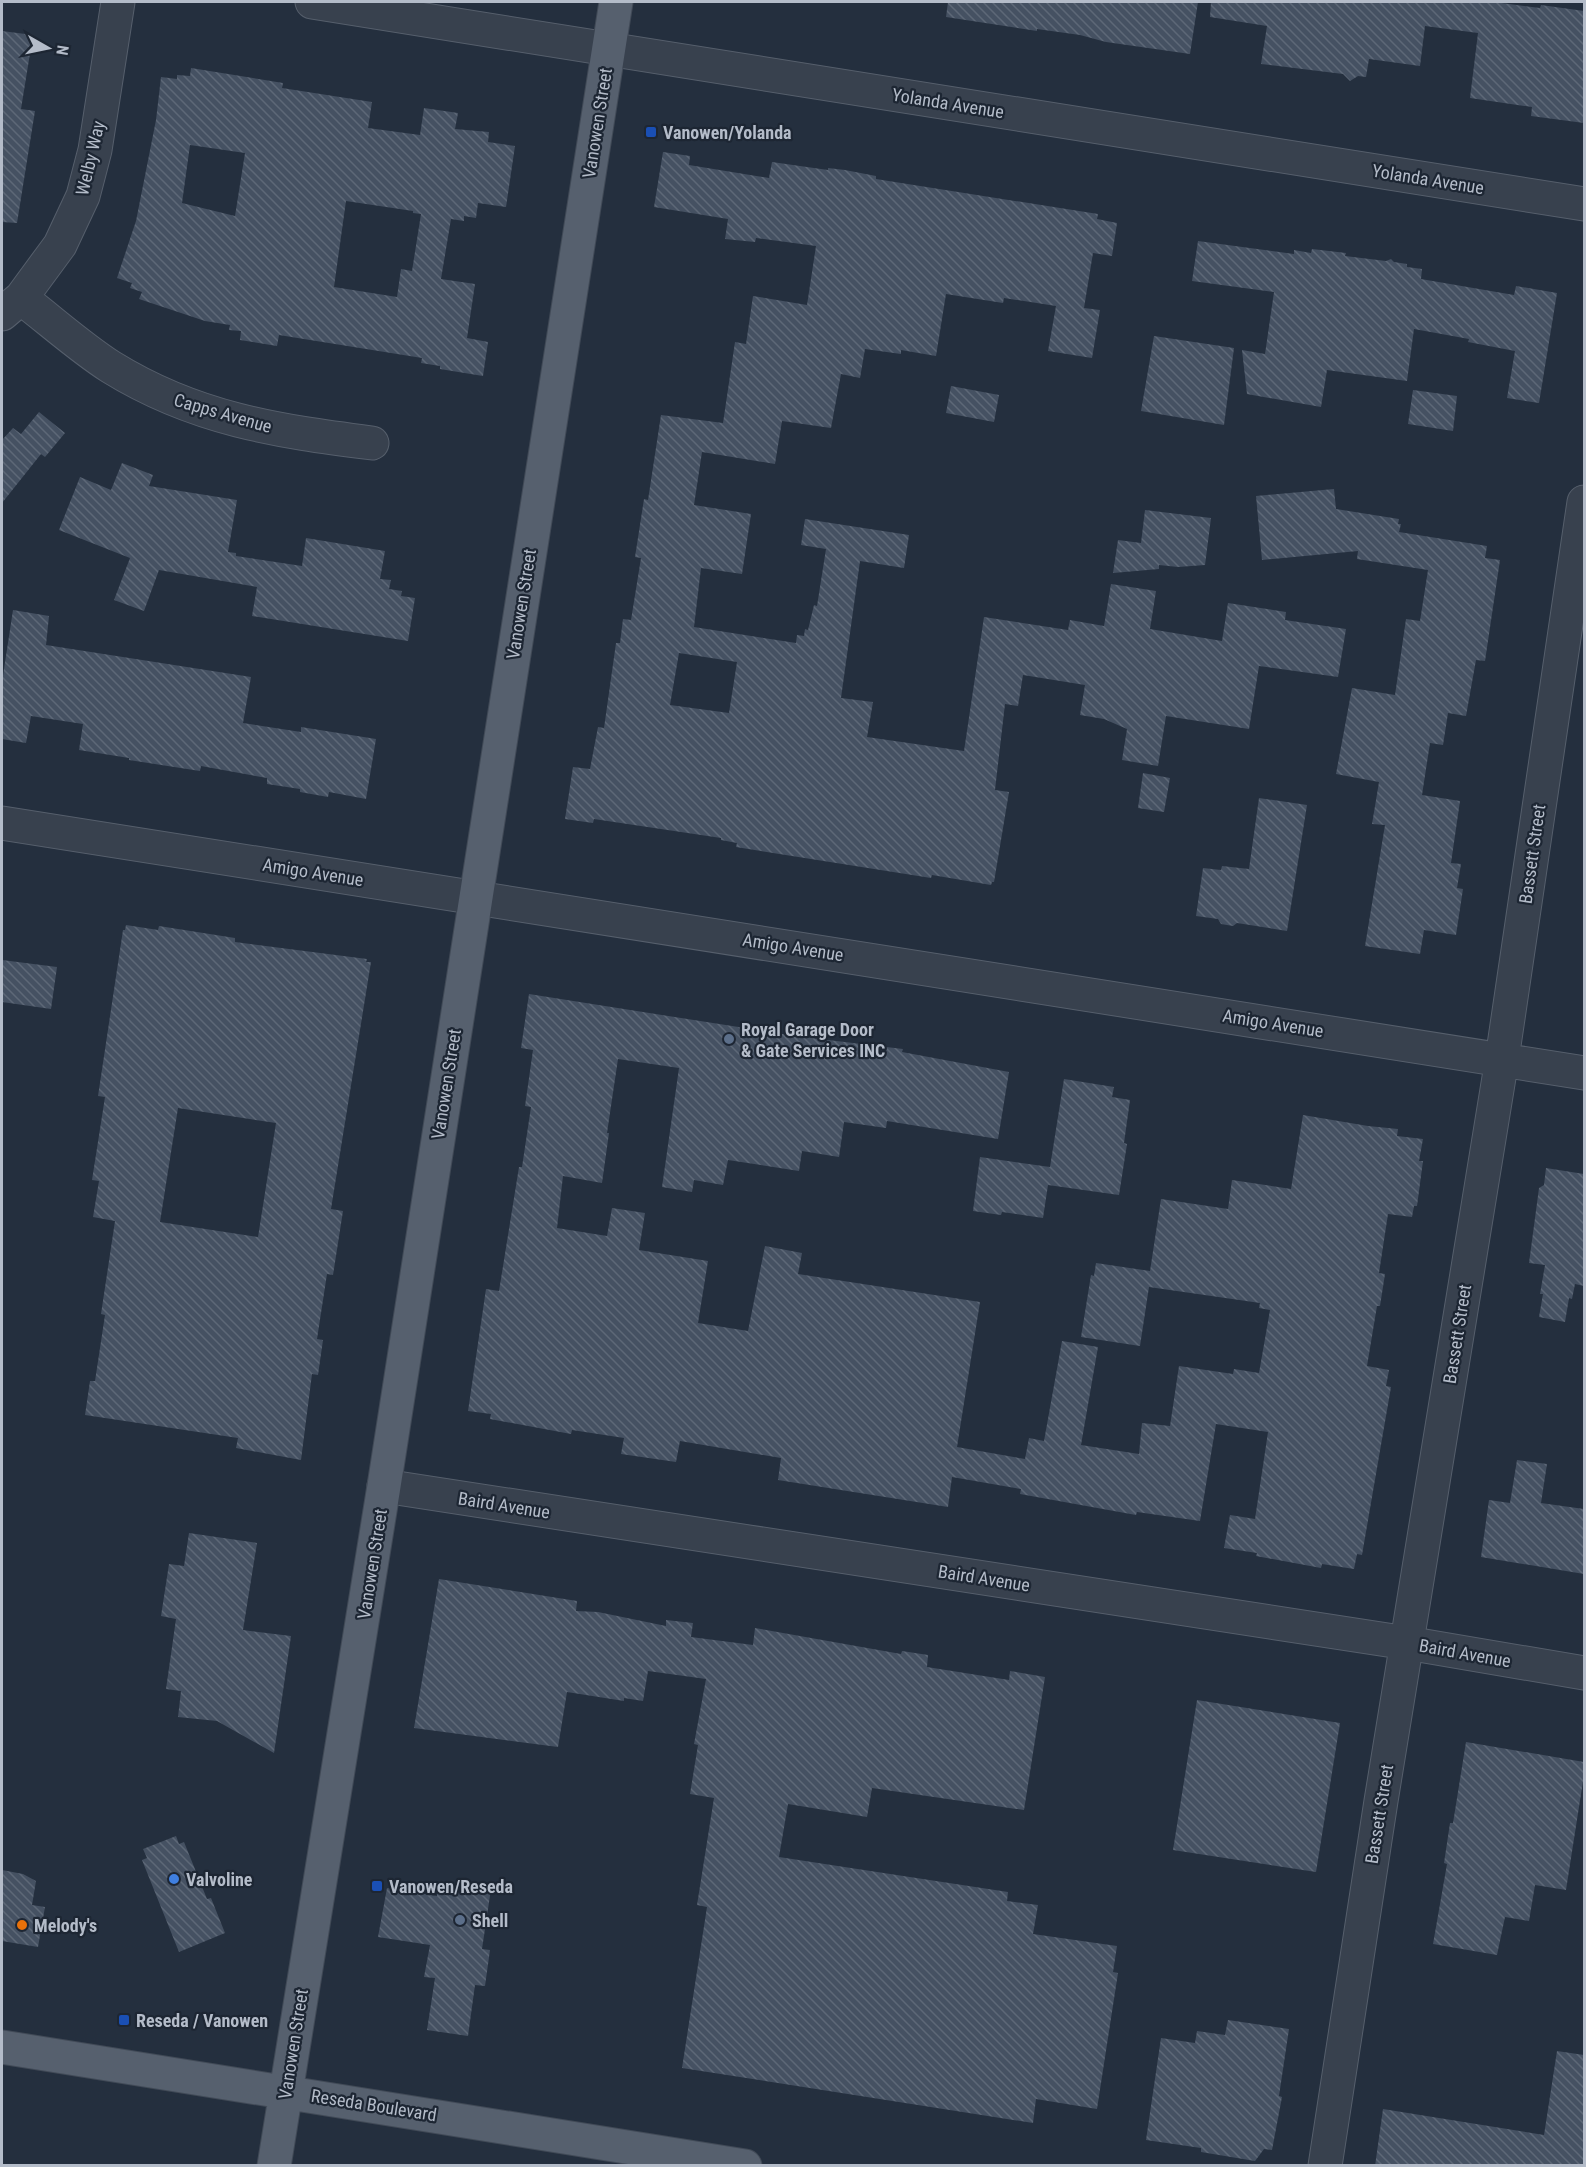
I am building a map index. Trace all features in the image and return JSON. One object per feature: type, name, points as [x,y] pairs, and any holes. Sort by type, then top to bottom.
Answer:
[{"type":"main road","name":"Vanowen Street","points":[[274,2166],[384,1486],[616,2]]},
{"type":"main road","name":"Reseda Boulevard","points":[[2,2047],[746,2166]]},
{"type":"street","name":"Welby Way","points":[[11,306],[60,245],[83,196],[94,150],[118,2]]},
{"type":"street","name":"Yolanda Avenue","points":[[312,2],[1584,204]]},
{"type":"street","name":"Capps Avenue","points":[[11,306],[110,367],[174,401],[246,423],[302,434],[372,443]]},
{"type":"street","name":"Bassett Street","points":[[1325,2166],[1502,1059],[1584,502]]},
{"type":"street","name":"Amigo Avenue","points":[[2,824],[1584,1073]]},
{"type":"street","name":"Baird Avenue","points":[[384,1486],[1407,1643],[1584,1673]]},
{"type":"building","points":[[948,2],[1198,2],[1190,54],[1106,42],[1080,35],[946,17]]},
{"type":"building","points":[[1211,2],[1494,2],[1584,11],[1584,123],[1531,116],[1532,107],[1470,98],[1478,33],[1425,26],[1420,66],[1369,59],[1366,77],[1358,76],[1350,81],[1343,74],[1261,64],[1267,26],[1210,17]]},
{"type":"building","points":[[2,31],[33,35],[21,109],[35,111],[17,223],[2,222]]},
{"type":"building","points":[[191,68],[283,83],[282,88],[372,102],[368,128],[420,135],[424,108],[458,113],[455,129],[489,132],[488,142],[515,146],[506,207],[478,203],[476,218],[464,216],[464,221],[451,219],[441,279],[475,284],[467,338],[488,342],[483,376],[440,369],[440,366],[421,363],[422,358],[279,335],[277,346],[240,340],[241,331],[229,330],[230,325],[205,321],[139,299],[142,292],[130,288],[132,283],[117,278],[136,221],[156,120],[161,77],[177,79],[177,75],[190,76]],"holes":[[[190,145],[245,153],[235,216],[182,203]],[[346,201],[421,214],[412,271],[401,269],[397,297],[334,287]]]},
{"type":"building","points":[[663,152],[690,156],[689,165],[769,178],[772,162],[828,170],[828,168],[845,170],[876,176],[876,179],[1098,214],[1097,219],[1117,223],[1112,256],[1093,253],[1084,308],[1100,310],[1092,358],[1048,351],[1056,306],[1004,298],[1003,303],[946,294],[936,356],[901,350],[901,354],[865,349],[860,378],[841,374],[831,428],[782,421],[775,464],[702,452],[694,505],[751,514],[742,574],[701,568],[694,627],[796,643],[797,635],[804,636],[805,629],[808,630],[814,605],[817,606],[826,549],[801,545],[805,519],[909,535],[904,568],[860,561],[841,698],[873,702],[867,737],[964,751],[984,617],[1068,630],[1070,620],[1104,626],[1111,584],[1156,591],[1150,629],[1222,641],[1228,603],[1286,612],[1285,620],[1346,629],[1338,677],[1259,666],[1249,729],[1166,716],[1158,766],[1122,760],[1127,729],[1104,719],[1080,715],[1085,685],[1023,675],[1018,706],[1005,704],[995,790],[1009,792],[994,882],[991,885],[932,875],[931,878],[736,847],[737,843],[721,840],[721,838],[594,819],[593,823],[565,819],[573,767],[590,769],[598,727],[604,728],[616,643],[620,643],[623,619],[631,620],[641,558],[635,557],[644,499],[648,500],[661,415],[723,423],[735,342],[746,344],[753,296],[807,305],[816,246],[756,238],[755,242],[725,239],[728,219],[654,207]],"holes":[[[679,653],[737,662],[729,713],[670,705]]]},
{"type":"building","points":[[1198,241],[1294,254],[1294,250],[1311,253],[1312,249],[1346,253],[1345,256],[1386,261],[1391,259],[1394,262],[1407,264],[1407,267],[1422,269],[1421,279],[1514,295],[1516,286],[1557,293],[1539,403],[1507,398],[1515,351],[1468,342],[1469,339],[1414,329],[1407,381],[1327,370],[1321,407],[1247,394],[1242,350],[1265,354],[1274,292],[1192,281]]},
{"type":"building","points":[[1154,336],[1234,348],[1224,425],[1141,411]]},
{"type":"building","points":[[951,386],[999,395],[994,422],[946,413]]},
{"type":"building","points":[[1413,390],[1457,396],[1453,431],[1408,424]]},
{"type":"building","points":[[39,412],[65,433],[45,457],[41,454],[2,503],[2,440],[13,428],[21,434]]},
{"type":"building","points":[[122,463],[153,475],[149,486],[237,500],[228,552],[236,553],[236,556],[302,566],[306,538],[385,551],[380,579],[391,580],[389,589],[402,591],[401,596],[415,598],[408,641],[252,616],[257,587],[159,570],[144,611],[114,600],[130,558],[59,530],[80,477],[111,490]]},
{"type":"building","points":[[1334,489],[1336,509],[1399,519],[1398,524],[1401,524],[1399,532],[1487,546],[1485,558],[1500,560],[1485,661],[1476,660],[1466,716],[1448,713],[1443,745],[1430,743],[1422,795],[1460,801],[1451,863],[1461,864],[1457,888],[1463,889],[1456,935],[1424,930],[1420,954],[1365,946],[1385,825],[1372,824],[1379,782],[1336,774],[1352,688],[1395,695],[1406,619],[1420,621],[1428,570],[1357,559],[1358,551],[1262,560],[1256,496]]},
{"type":"building","points":[[1145,510],[1211,518],[1205,565],[1178,567],[1159,565],[1159,569],[1113,573],[1118,540],[1141,543]]},
{"type":"building","points":[[13,610],[49,616],[46,645],[251,677],[243,723],[301,732],[301,727],[376,739],[366,799],[329,792],[328,797],[300,792],[300,789],[267,784],[267,778],[201,766],[200,771],[79,750],[83,724],[31,716],[26,743],[2,739],[2,682]]},
{"type":"building","points":[[1143,773],[1170,778],[1164,812],[1138,808]]},
{"type":"building","points":[[1259,798],[1307,805],[1287,931],[1237,923],[1233,926],[1221,924],[1218,919],[1196,916],[1203,868],[1221,870],[1222,866],[1249,869]]},
{"type":"building","points":[[126,925],[158,930],[159,926],[235,938],[235,942],[367,959],[366,962],[371,962],[331,1209],[343,1211],[333,1275],[327,1274],[317,1339],[323,1340],[318,1375],[312,1374],[301,1460],[236,1448],[238,1438],[85,1415],[90,1381],[95,1381],[105,1315],[101,1314],[115,1221],[93,1217],[99,1181],[92,1180],[105,1097],[98,1096],[123,930]],"holes":[[[178,1108],[276,1123],[258,1237],[160,1222]]]},
{"type":"building","points":[[2,960],[57,967],[51,1009],[2,1002]]},
{"type":"building","points":[[529,994],[795,1036],[903,1049],[902,1052],[1009,1072],[998,1139],[887,1121],[886,1128],[844,1122],[839,1157],[802,1151],[799,1171],[728,1160],[723,1185],[694,1180],[692,1192],[662,1187],[679,1068],[618,1059],[602,1183],[563,1176],[557,1228],[607,1236],[612,1208],[645,1213],[639,1250],[708,1261],[698,1323],[748,1331],[765,1246],[802,1253],[798,1274],[980,1302],[957,1447],[1025,1459],[1029,1438],[1044,1441],[1062,1341],[1098,1347],[1081,1445],[1139,1454],[1142,1423],[1170,1426],[1179,1366],[1233,1374],[1234,1369],[1259,1373],[1270,1310],[1259,1308],[1260,1303],[1149,1287],[1140,1346],[1081,1337],[1091,1275],[1094,1276],[1096,1263],[1150,1271],[1161,1199],[1228,1209],[1232,1180],[1291,1189],[1303,1115],[1398,1129],[1397,1136],[1423,1139],[1419,1161],[1423,1161],[1417,1206],[1414,1206],[1412,1217],[1388,1214],[1379,1273],[1385,1274],[1367,1366],[1389,1370],[1386,1386],[1391,1387],[1362,1555],[1357,1554],[1354,1569],[1322,1564],[1321,1568],[1224,1548],[1230,1515],[1255,1519],[1268,1432],[1216,1424],[1200,1521],[1137,1512],[1136,1515],[1020,1494],[1021,1489],[952,1477],[948,1507],[778,1480],[781,1458],[680,1441],[676,1462],[621,1454],[624,1438],[572,1430],[571,1434],[490,1419],[491,1414],[468,1411],[486,1289],[499,1291],[531,1107],[525,1106],[533,1050],[521,1048]]},
{"type":"building","points":[[1064,1079],[1114,1087],[1112,1097],[1130,1100],[1124,1143],[1127,1144],[1119,1195],[1048,1185],[1043,1218],[1002,1212],[1001,1215],[973,1211],[980,1157],[1050,1167]]},
{"type":"building","points":[[1546,1168],[1584,1174],[1584,1286],[1575,1284],[1572,1299],[1569,1298],[1565,1322],[1539,1317],[1545,1265],[1529,1263],[1539,1188],[1544,1185]]},
{"type":"building","points":[[1517,1460],[1547,1464],[1541,1503],[1584,1509],[1584,1574],[1481,1557],[1489,1500],[1510,1503]]},
{"type":"building","points":[[189,1533],[257,1543],[243,1630],[291,1636],[274,1753],[217,1721],[178,1717],[181,1691],[166,1689],[176,1619],[161,1616],[169,1564],[184,1566]]},
{"type":"building","points":[[439,1579],[577,1601],[576,1611],[598,1612],[666,1626],[666,1620],[693,1623],[691,1637],[753,1645],[755,1628],[901,1654],[902,1651],[928,1655],[927,1667],[1009,1680],[1010,1671],[1045,1677],[1024,1810],[872,1788],[867,1817],[788,1804],[779,1857],[1008,1892],[1007,1901],[1038,1905],[1033,1934],[1117,1946],[1113,1972],[1118,1973],[1097,2109],[1036,2099],[1033,2123],[682,2068],[707,1907],[697,1905],[714,1798],[690,1794],[698,1745],[694,1744],[706,1679],[648,1671],[643,1701],[624,1698],[624,1701],[567,1692],[558,1747],[414,1728]]},
{"type":"building","points":[[1197,1700],[1340,1723],[1316,1872],[1173,1850]]},
{"type":"building","points":[[1466,1742],[1584,1762],[1584,1775],[1566,1890],[1535,1885],[1529,1921],[1505,1917],[1497,1955],[1433,1944],[1447,1864],[1444,1863],[1450,1823],[1453,1823]]},
{"type":"building","name":"Valvoline","points":[[176,1836],[179,1844],[184,1842],[207,1899],[211,1898],[225,1933],[179,1952],[142,1860],[147,1858],[143,1849]]},
{"type":"building","name":"Melody's","points":[[2,1870],[23,1874],[36,1881],[32,1905],[45,1907],[38,1947],[2,1941]]},
{"type":"building","points":[[439,1881],[491,1889],[482,1949],[490,1950],[485,1986],[475,1985],[468,2036],[427,2030],[435,1978],[424,1977],[430,1945],[378,1937],[387,1888],[437,1896]]},
{"type":"building","points":[[1228,2020],[1289,2029],[1279,2096],[1282,2097],[1272,2150],[1264,2149],[1255,2161],[1201,2152],[1201,2148],[1146,2140],[1161,2038],[1195,2043],[1197,2031],[1225,2035]]},
{"type":"building","points":[[1557,2051],[1584,2055],[1584,2166],[1375,2166],[1383,2109],[1544,2135]]},
{"type":"place","name":"Vanowen/Yolanda","points":[[651,132]]},
{"type":"place","name":"Royal Garage Door & Gate Services INC","points":[[729,1039]]},
{"type":"place","name":"Valvoline","points":[[174,1879]]},
{"type":"place","name":"Vanowen/Reseda","points":[[377,1886]]},
{"type":"place","name":"Shell","points":[[460,1920]]},
{"type":"place","name":"Melody's","points":[[22,1925]]},
{"type":"place","name":"Reseda / Vanowen","points":[[124,2020]]}]
